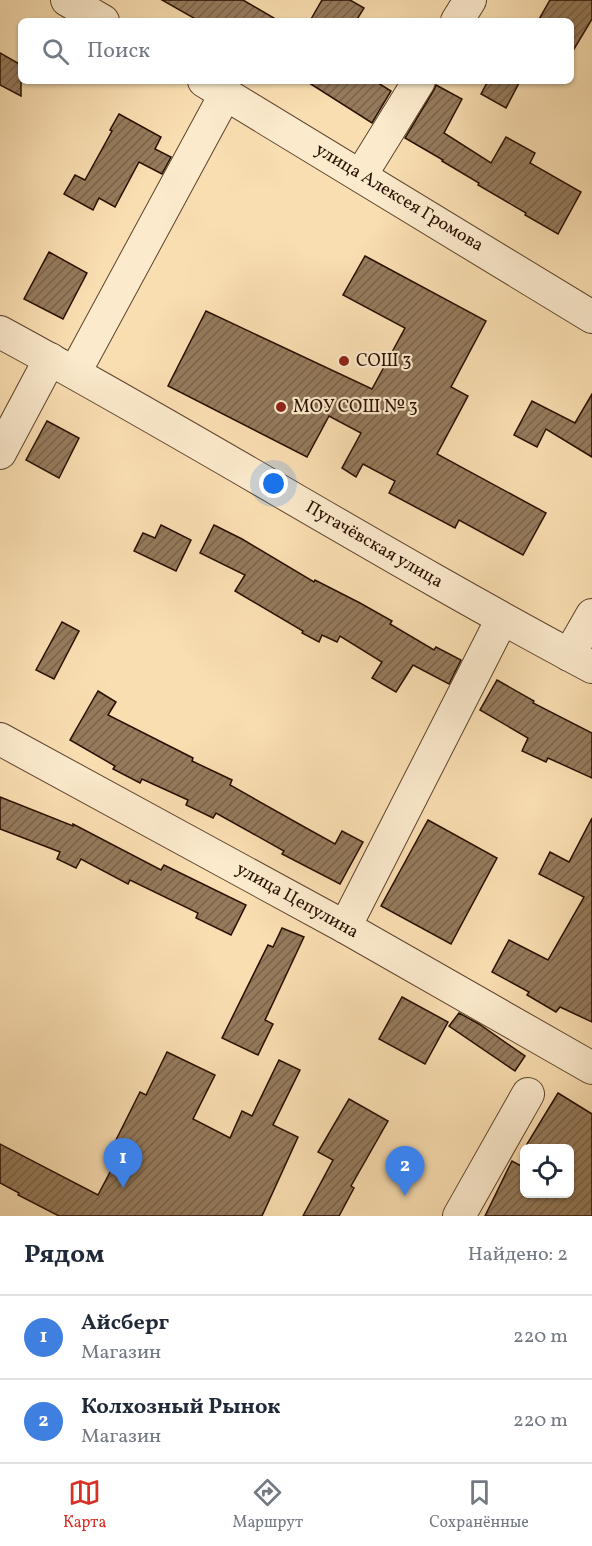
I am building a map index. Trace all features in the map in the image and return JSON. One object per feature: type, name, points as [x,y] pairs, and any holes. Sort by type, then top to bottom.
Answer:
[{"type":"street","points":[[67,0],[98,18]]},
{"type":"street","points":[[459,18],[470,0]]},
{"type":"street","points":[[361,175],[418,84]]},
{"type":"street","points":[[0,453],[62,366],[215,87]]},
{"type":"street","name":"улица Алексея Громова","points":[[215,87],[592,317]]},
{"type":"street","name":"Пугачёвская улица","points":[[0,332],[502,619],[581,661]]},
{"type":"street","points":[[581,661],[592,615]]},
{"type":"street","points":[[345,927],[502,619]]},
{"type":"street","name":"улица Цепулина","points":[[0,739],[345,927],[592,1068]]},
{"type":"street","points":[[459,1216],[528,1094]]},
{"type":"building","points":[[162,0],[243,0],[274,18],[194,18]]},
{"type":"building","points":[[322,0],[350,0],[364,8],[358,18],[312,18]]},
{"type":"building","points":[[550,0],[592,0],[592,19],[574,49],[574,18],[540,18]]},
{"type":"building","points":[[0,53],[18,63],[18,84],[21,84],[21,96],[0,85]]},
{"type":"building","points":[[311,84],[380,84],[391,91],[372,123]]},
{"type":"building","points":[[486,84],[518,84],[506,108],[481,94]]},
{"type":"building","points":[[436,85],[462,99],[444,133],[491,163],[506,137],[535,153],[530,163],[581,192],[558,234],[405,138]]},
{"type":"building","points":[[119,114],[161,137],[155,149],[171,157],[162,174],[139,162],[115,207],[99,198],[93,210],[64,194],[75,175],[85,180]]},
{"type":"building","points":[[49,252],[87,273],[63,319],[24,299]]},
{"type":"building","name":"МОУ СОШ № 3","points":[[365,256],[486,321],[451,387],[468,396],[437,454],[546,513],[523,555],[459,520],[455,528],[389,493],[395,481],[363,464],[356,477],[342,468],[361,433],[329,416],[307,457],[168,386],[206,311],[372,389],[405,328],[343,295]]},
{"type":"building","points":[[592,394],[592,457],[546,429],[537,447],[514,435],[532,401],[575,423]]},
{"type":"building","points":[[47,421],[79,438],[59,478],[26,460]]},
{"type":"building","points":[[161,525],[191,540],[176,571],[134,551],[143,533],[155,538]]},
{"type":"building","points":[[214,525],[314,582],[315,580],[392,621],[390,624],[434,650],[436,647],[461,660],[449,684],[413,665],[396,692],[372,678],[382,662],[340,636],[337,642],[322,635],[319,642],[235,591],[245,575],[200,553]]},
{"type":"building","points":[[62,622],[79,631],[54,679],[36,670]]},
{"type":"building","points":[[497,680],[534,701],[533,703],[592,733],[592,778],[548,758],[546,762],[522,751],[528,738],[480,710]]},
{"type":"building","points":[[98,691],[116,702],[108,715],[232,780],[230,785],[335,844],[342,831],[363,842],[340,884],[282,854],[284,851],[216,813],[213,818],[186,805],[188,800],[142,779],[140,783],[113,769],[115,766],[70,740]]},
{"type":"building","points":[[0,797],[73,826],[73,824],[161,870],[164,865],[246,905],[231,935],[196,918],[198,913],[130,880],[128,884],[81,859],[76,868],[57,859],[60,852],[0,829]]},
{"type":"building","points":[[592,818],[592,1022],[560,1007],[556,1012],[527,995],[529,992],[492,972],[509,940],[548,960],[584,897],[539,874],[550,852],[569,862]]},
{"type":"building","points":[[428,820],[497,858],[451,944],[381,906]]},
{"type":"building","points":[[282,928],[304,937],[265,1020],[273,1024],[258,1055],[222,1038],[268,945],[273,947]]},
{"type":"building","points":[[402,997],[448,1022],[425,1064],[379,1039]]},
{"type":"building","points":[[459,1013],[525,1056],[515,1071],[449,1026]]},
{"type":"building","points":[[167,1052],[215,1075],[193,1119],[230,1138],[242,1111],[252,1116],[279,1060],[300,1070],[273,1125],[298,1137],[262,1216],[59,1216],[0,1183],[0,1144],[98,1195],[120,1153],[112,1148],[140,1092],[146,1095]]},
{"type":"building","points":[[558,1093],[592,1114],[592,1216],[485,1216],[512,1161],[520,1165],[520,1198],[574,1198],[574,1144],[527,1144]]},
{"type":"building","points":[[349,1099],[388,1121],[351,1186],[354,1188],[339,1216],[303,1216],[333,1160],[318,1152]]},
{"type":"place","name":"СОШ 3","points":[[344,361]]},
{"type":"place","name":"МОУ СОШ № 3","points":[[281,407]]},
{"type":"place","name":"Айсберг","points":[[123,1188]]},
{"type":"place","name":"Колхозный Рынок","points":[[405,1196]]}]
